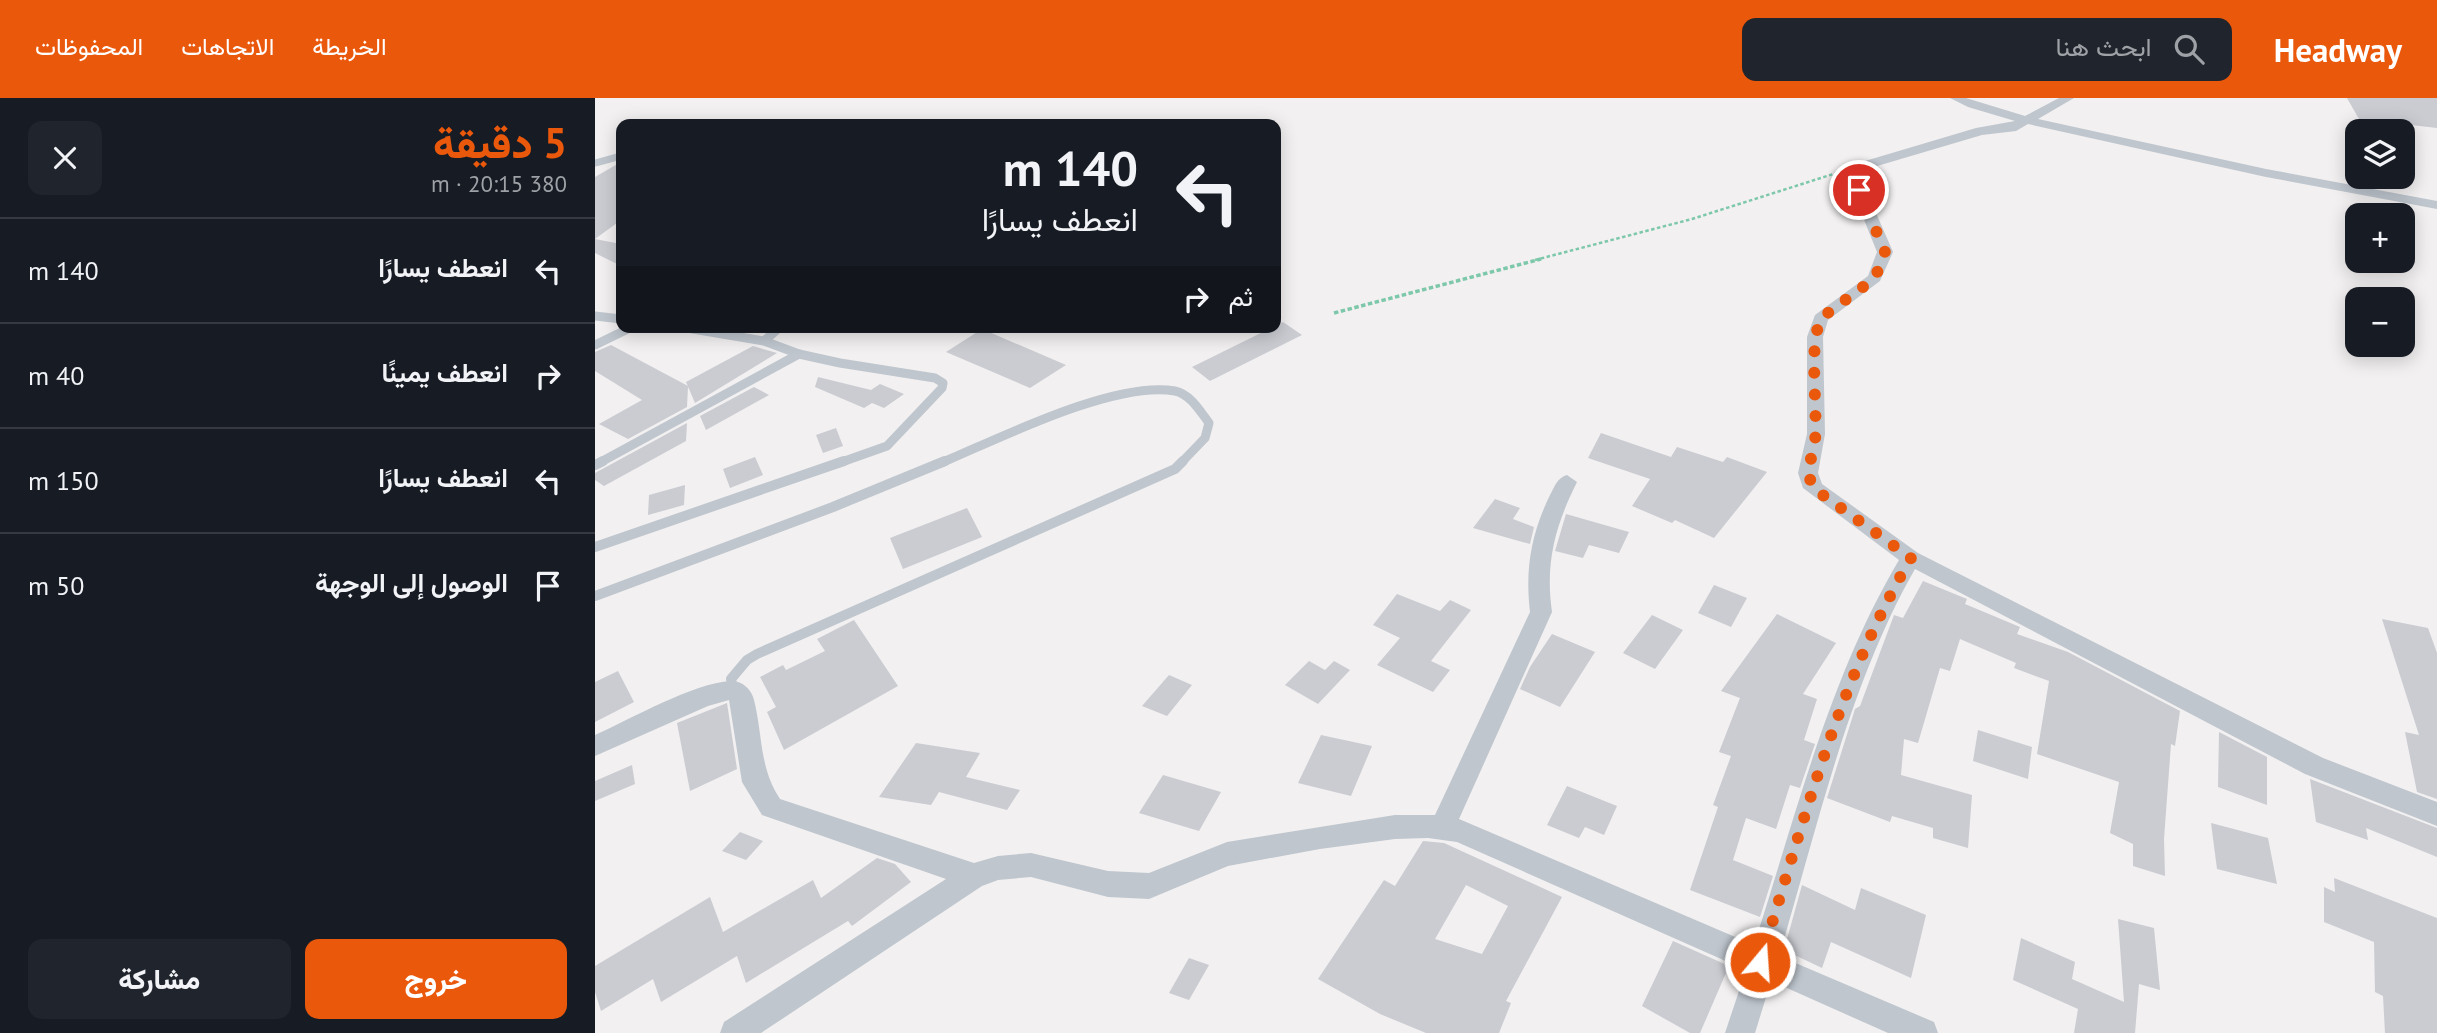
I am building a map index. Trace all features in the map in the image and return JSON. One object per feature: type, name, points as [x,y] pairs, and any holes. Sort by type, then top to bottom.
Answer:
[{"type":"street","points":[[1956,98],[2029,119],[2341,190],[2437,205]]},
{"type":"street","points":[[2068,98],[2002,131],[1981,131],[1860,167],[1859,190],[1885,252],[1875,278],[1821,318],[1815,337],[1816,434],[1808,473],[1813,488],[1911,558],[2314,765],[2437,814]]},
{"type":"street","points":[[1442,828],[1541,611],[1538,582],[1542,537],[1545,523],[1567,482]]},
{"type":"street","points":[[1740,1033],[1760,962],[1845,700],[1880,611],[1911,558]]},
{"type":"street","points":[[595,746],[702,697],[733,690],[742,698],[755,782],[771,807],[974,876]]},
{"type":"street","points":[[735,1033],[974,876],[998,868],[1031,865],[1108,884],[1149,886],[1170,880],[1227,854],[1395,827],[1459,831],[1923,1033]]},
{"type":"lane","points":[[595,163],[616,157]]},
{"type":"lane","points":[[595,316],[616,318]]},
{"type":"lane","points":[[595,345],[620,333]]},
{"type":"lane","points":[[595,547],[887,446],[942,388],[943,383],[935,377],[799,354],[764,341],[717,333]]},
{"type":"lane","points":[[764,341],[773,333]]},
{"type":"lane","points":[[595,465],[799,354]]},
{"type":"lane","points":[[595,596],[833,508],[1096,399],[1156,390],[1177,391],[1191,400],[1209,423],[1205,438],[1175,469],[757,654],[747,660],[731,679],[733,690]]},
{"type":"path","points":[[1334,313],[1692,219],[1860,167]]},
{"type":"building","points":[[2347,98],[2437,98],[2437,128],[2415,125],[2415,119],[2359,119]]},
{"type":"building","points":[[616,165],[616,224],[595,239],[595,177]]},
{"type":"building","points":[[595,239],[616,243],[616,264],[595,253]]},
{"type":"building","points":[[1281,323],[1302,335],[1210,381],[1192,367],[1261,333],[1281,333]]},
{"type":"building","points":[[976,333],[991,333],[1066,365],[1030,388],[946,352]]},
{"type":"building","points":[[611,345],[688,386],[687,407],[628,439],[599,424],[642,400],[595,371],[595,352]]},
{"type":"building","points":[[753,346],[777,353],[695,403],[686,382]]},
{"type":"building","points":[[818,377],[871,390],[880,384],[904,394],[884,408],[872,403],[864,408],[815,387]]},
{"type":"building","points":[[754,387],[769,395],[706,430],[700,416]]},
{"type":"building","points":[[687,423],[686,441],[604,486],[595,480],[595,473]]},
{"type":"building","points":[[836,428],[843,446],[823,453],[816,435]]},
{"type":"building","points":[[1601,433],[1671,457],[1677,447],[1723,462],[1727,457],[1767,472],[1714,538],[1675,520],[1672,523],[1632,506],[1650,479],[1588,458]]},
{"type":"building","points":[[755,457],[763,475],[730,488],[723,469]]},
{"type":"building","points":[[685,485],[684,505],[648,515],[649,495]]},
{"type":"building","points":[[1495,499],[1520,508],[1513,519],[1534,527],[1530,544],[1473,528]]},
{"type":"building","points":[[967,508],[982,537],[903,569],[890,538]]},
{"type":"building","points":[[1566,514],[1629,532],[1619,553],[1589,545],[1583,558],[1555,551]]},
{"type":"building","points":[[1923,581],[1967,599],[1965,604],[2020,627],[2017,634],[2068,652],[2180,711],[2175,746],[2171,744],[2164,839],[2165,876],[2133,866],[2133,844],[2110,833],[2119,782],[2037,754],[2049,681],[2014,668],[2016,663],[1960,639],[1950,671],[1940,668],[1918,743],[1904,739],[1901,775],[1972,795],[1968,848],[1933,838],[1933,828],[1892,816],[1890,822],[1827,798],[1855,709],[1860,706],[1894,615],[1903,618]]},
{"type":"building","points":[[1714,585],[1747,598],[1731,627],[1698,613]]},
{"type":"building","points":[[1397,594],[1440,611],[1450,600],[1471,610],[1431,661],[1450,670],[1433,692],[1377,665],[1400,638],[1373,625]]},
{"type":"building","points":[[1777,614],[1836,643],[1803,694],[1817,699],[1804,740],[1815,744],[1800,788],[1790,785],[1776,829],[1746,818],[1733,860],[1773,876],[1760,917],[1690,890],[1718,807],[1713,805],[1731,756],[1719,752],[1740,698],[1721,691]]},
{"type":"building","points":[[1652,615],[1683,630],[1655,669],[1623,653]]},
{"type":"building","points":[[2382,619],[2428,628],[2437,653],[2437,799],[2417,792],[2405,732],[2419,735]]},
{"type":"building","points":[[854,620],[898,686],[784,750],[767,712],[776,707],[760,677],[783,665],[786,670],[825,651],[817,639]]},
{"type":"building","points":[[1552,634],[1595,652],[1560,707],[1520,689],[1530,667]]},
{"type":"building","points":[[1309,661],[1325,670],[1334,661],[1350,670],[1318,704],[1285,685]]},
{"type":"building","points":[[618,671],[634,702],[595,722],[595,682]]},
{"type":"building","points":[[1169,675],[1192,685],[1167,716],[1142,706]]},
{"type":"building","points":[[727,703],[737,769],[690,791],[677,723]]},
{"type":"building","points":[[1978,730],[2032,747],[2028,779],[1973,761]]},
{"type":"building","points":[[2219,732],[2267,757],[2267,805],[2218,787]]},
{"type":"building","points":[[1321,735],[1372,746],[1351,796],[1298,783]]},
{"type":"building","points":[[916,743],[980,753],[966,777],[1020,790],[1007,810],[939,792],[931,805],[879,797]]},
{"type":"building","points":[[632,765],[635,784],[595,801],[595,781]]},
{"type":"building","points":[[1163,775],[1221,792],[1199,831],[1139,813]]},
{"type":"building","points":[[2310,779],[2437,828],[2437,857],[2366,828],[2368,840],[2316,822]]},
{"type":"building","points":[[1567,786],[1617,806],[1604,835],[1585,827],[1579,838],[1547,825]]},
{"type":"building","points":[[2211,823],[2268,838],[2277,884],[2217,869]]},
{"type":"building","points":[[740,832],[763,841],[746,860],[722,851]]},
{"type":"building","points":[[1423,841],[1444,843],[1562,897],[1506,1001],[1511,1003],[1499,1033],[1426,1033],[1380,1014],[1318,979],[1384,880],[1395,886]],"holes":[[[1466,885],[1508,906],[1482,954],[1435,939]]]},
{"type":"building","points":[[877,858],[895,864],[911,882],[852,926],[848,921],[746,983],[737,956],[661,1002],[653,979],[601,1011],[595,992],[595,966],[710,897],[723,932],[813,880],[821,898]]},
{"type":"building","points":[[2334,878],[2437,918],[2437,1033],[2385,1033],[2383,996],[2375,992],[2374,942],[2324,922],[2324,887],[2335,892]]},
{"type":"building","points":[[1802,885],[1855,910],[1861,888],[1926,915],[1911,978],[1831,942],[1822,968],[1784,950]]},
{"type":"building","points":[[2118,919],[2154,928],[2160,990],[2139,984],[2135,1033],[2074,1033],[2078,1009],[2013,980],[2021,938],[2075,962],[2072,979],[2124,1002]]},
{"type":"building","points":[[1673,941],[1729,966],[1700,1033],[1690,1033],[1642,1006]]},
{"type":"building","points":[[1189,958],[1209,965],[1189,1000],[1169,993]]},
{"type":"route","points":[[1760,962],[1845,700],[1880,611],[1911,558],[1813,488],[1808,473],[1816,434],[1815,337],[1821,318],[1875,278],[1885,252],[1859,190]]}]
